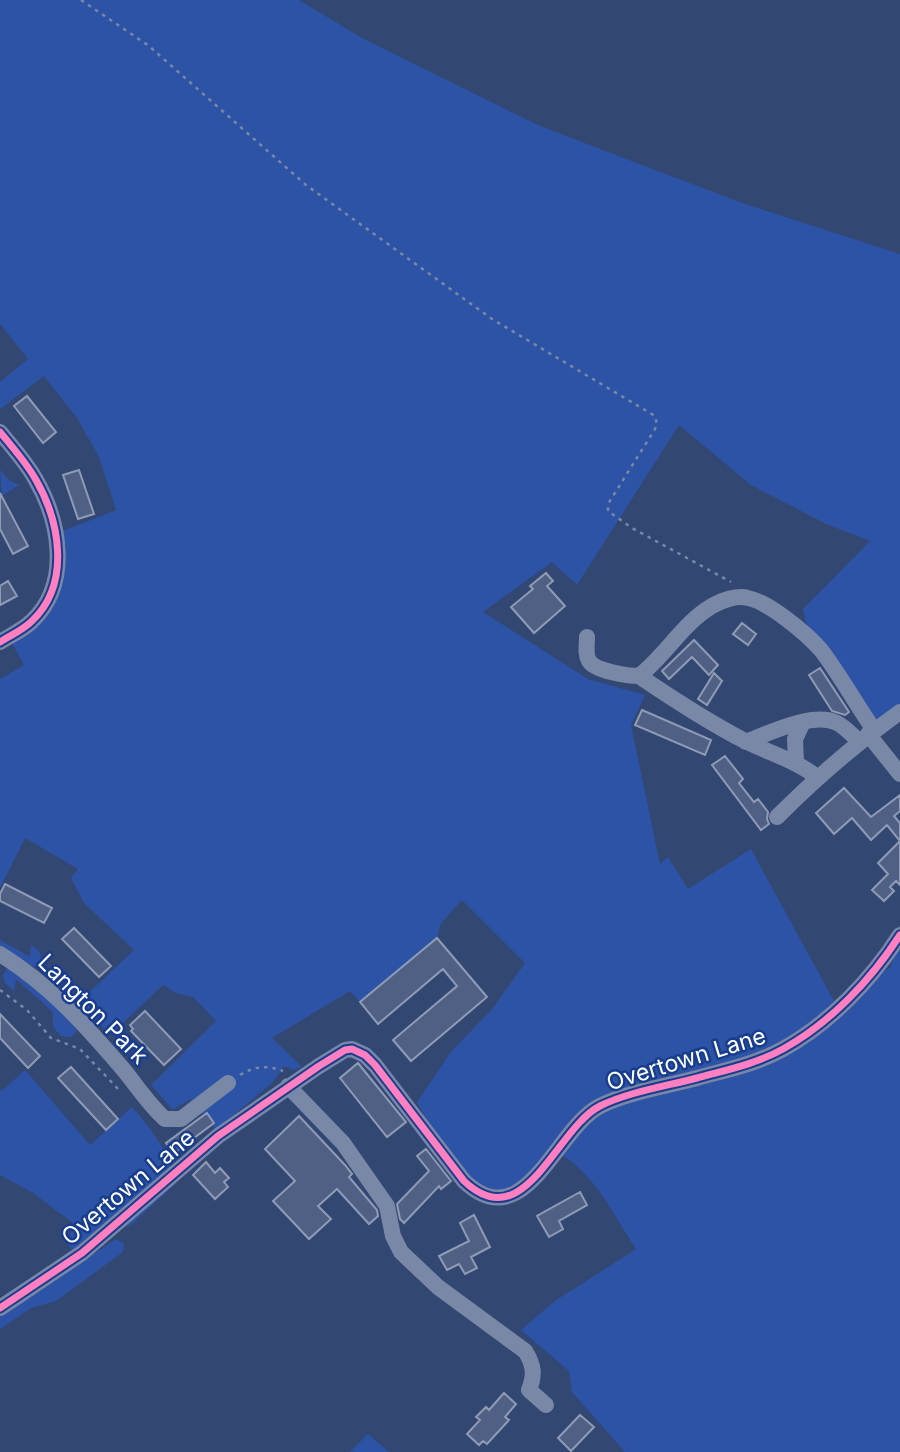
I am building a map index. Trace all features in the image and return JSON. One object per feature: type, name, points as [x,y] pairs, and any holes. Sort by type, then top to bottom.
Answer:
[{"type":"street","points":[[0,432],[29,469],[44,495],[56,530],[58,566],[51,593],[40,612],[32,622],[0,642]]},
{"type":"street","points":[[639,676],[666,652],[701,613],[715,604],[743,597],[767,606],[814,643],[867,735],[900,774]]},
{"type":"street","points":[[587,638],[586,657],[592,665],[639,676],[708,721],[746,742],[796,762],[817,777]]},
{"type":"street","points":[[777,817],[817,777],[867,735],[900,712]]},
{"type":"street","points":[[746,742],[818,719],[831,720],[867,735]]},
{"type":"street","points":[[796,762],[795,739],[803,722]]},
{"type":"street","name":"Overtown Lane","points":[[0,1308],[82,1253],[218,1136],[292,1083],[345,1050],[358,1051],[375,1065],[464,1181],[482,1195],[498,1198],[510,1196],[528,1184],[577,1123],[594,1109],[620,1099],[748,1064],[797,1041],[838,1009],[872,975],[900,935]]},
{"type":"street","name":"Langton Park","points":[[0,954],[54,995],[165,1119],[181,1119],[229,1083]]},
{"type":"street","points":[[292,1083],[343,1143],[387,1206],[393,1236],[401,1252],[438,1287],[525,1351],[532,1361],[534,1376],[529,1390],[546,1405]]},
{"type":"path","points":[[81,0],[157,53],[306,185],[492,319],[655,416],[655,429],[608,504],[608,511],[643,534],[728,580],[743,597]]},
{"type":"path","points":[[229,1083],[243,1073],[260,1067],[281,1070],[292,1083]]},
{"type":"shaded area","points":[[0,0],[299,0],[362,38],[540,126],[742,203],[900,254],[900,706],[878,722],[806,623],[803,609],[870,541],[826,524],[751,485],[679,425],[577,585],[552,562],[483,612],[588,679],[645,695],[631,725],[660,864],[668,857],[688,889],[751,849],[834,1001],[891,967],[894,955],[900,947],[900,1452],[625,1452],[572,1392],[569,1371],[521,1330],[555,1301],[636,1249],[594,1185],[574,1163],[562,1155],[532,1170],[513,1189],[496,1193],[478,1188],[438,1141],[417,1102],[451,1052],[493,1008],[525,963],[462,900],[441,923],[437,938],[360,1002],[350,991],[272,1038],[302,1067],[293,1070],[284,1066],[272,1083],[216,1130],[190,1099],[173,1110],[151,1085],[216,1021],[193,997],[176,993],[163,985],[110,1035],[79,1002],[134,950],[84,903],[71,878],[78,869],[25,838],[0,888],[0,679],[24,665],[9,638],[45,611],[63,531],[116,510],[99,457],[77,418],[44,376],[0,409],[0,382],[28,359],[0,324]]},
{"type":"shaded area","points":[[0,470],[9,480],[19,485],[2,496]]},
{"type":"shaded area","points":[[0,940],[30,957],[31,945],[40,952],[38,967],[0,948]]},
{"type":"shaded area","points":[[8,967],[63,1013],[77,1031],[71,1037],[61,1036],[53,1027],[53,1012],[16,979],[14,991],[5,983],[3,975]]},
{"type":"shaded area","points":[[25,1070],[90,1145],[132,1107],[165,1151],[176,1183],[132,1224],[73,1252],[68,1244],[73,1223],[33,1193],[0,1175],[0,1089],[2,1091]]},
{"type":"shaded area","points":[[116,1239],[124,1244],[123,1252],[56,1301],[31,1308],[0,1329],[0,1316]]},
{"type":"shaded area","points":[[368,1434],[389,1452],[350,1452]]},
{"type":"building","points":[[27,396],[56,432],[43,443],[14,406]]},
{"type":"building","points":[[79,470],[94,514],[78,519],[63,475]]},
{"type":"building","points":[[0,493],[28,546],[13,554],[0,529]]},
{"type":"building","points":[[546,573],[553,581],[547,586],[565,606],[534,633],[511,607],[533,589],[530,586]]},
{"type":"building","points":[[8,581],[17,596],[0,605],[0,586]]},
{"type":"building","points":[[742,623],[756,634],[748,645],[733,634]]},
{"type":"building","points":[[694,640],[718,665],[709,675],[692,657],[669,679],[662,671]]},
{"type":"building","points":[[820,668],[849,712],[845,715],[832,711],[809,675]]},
{"type":"building","points":[[714,673],[722,681],[707,705],[698,699]]},
{"type":"building","points":[[642,710],[711,740],[705,755],[635,725]]},
{"type":"building","points":[[725,756],[743,779],[739,783],[754,802],[758,799],[768,812],[769,824],[761,830],[712,765]]},
{"type":"building","points":[[844,788],[871,817],[900,795],[900,811],[894,816],[900,823],[900,841],[887,825],[871,840],[852,818],[834,834],[816,813]]},
{"type":"building","points":[[900,841],[900,885],[896,881],[890,887],[894,891],[884,901],[872,890],[888,874],[878,863]]},
{"type":"building","points":[[5,884],[52,908],[44,923],[0,901]]},
{"type":"building","points":[[74,928],[111,966],[99,977],[62,939]]},
{"type":"building","points":[[437,938],[487,997],[411,1061],[393,1040],[457,986],[443,969],[378,1024],[360,1002]]},
{"type":"building","points":[[145,1011],[181,1049],[164,1065],[131,1031],[133,1029],[130,1025]]},
{"type":"building","points":[[0,1014],[40,1056],[28,1068],[0,1038]]},
{"type":"building","points":[[358,1063],[406,1122],[387,1137],[340,1078]]},
{"type":"building","points":[[71,1067],[118,1119],[106,1130],[58,1078]]},
{"type":"building","points":[[207,1113],[214,1123],[174,1153],[166,1143]]},
{"type":"building","points":[[299,1116],[345,1165],[352,1174],[349,1177],[377,1210],[378,1216],[369,1224],[337,1189],[318,1206],[331,1219],[309,1239],[273,1201],[295,1181],[265,1149]]},
{"type":"building","points":[[426,1149],[451,1181],[441,1189],[439,1186],[404,1223],[400,1219],[397,1204],[429,1171],[417,1156]]},
{"type":"building","points":[[206,1162],[215,1173],[220,1168],[229,1178],[224,1182],[228,1187],[215,1199],[193,1175]]},
{"type":"building","points":[[580,1192],[587,1205],[559,1221],[563,1229],[549,1237],[537,1216]]},
{"type":"building","points":[[474,1215],[490,1247],[471,1257],[477,1268],[465,1274],[459,1264],[447,1270],[439,1256],[469,1241],[460,1223]]},
{"type":"building","points":[[504,1393],[516,1404],[505,1417],[509,1420],[487,1444],[483,1441],[479,1445],[467,1434],[480,1420],[476,1417],[486,1407],[489,1410]]},
{"type":"building","points":[[580,1415],[594,1427],[571,1451],[558,1438]]},
{"type":"cycle path","points":[[0,432],[36,480],[51,515],[58,552],[57,571],[44,606],[32,621],[0,642]]},
{"type":"cycle path","points":[[0,1308],[82,1253],[218,1136],[345,1050],[352,1049],[365,1055],[375,1065],[464,1181],[486,1195],[505,1197],[522,1189],[538,1174],[584,1118],[600,1106],[635,1093],[752,1063],[783,1049],[817,1027],[863,984],[900,935]]}]
